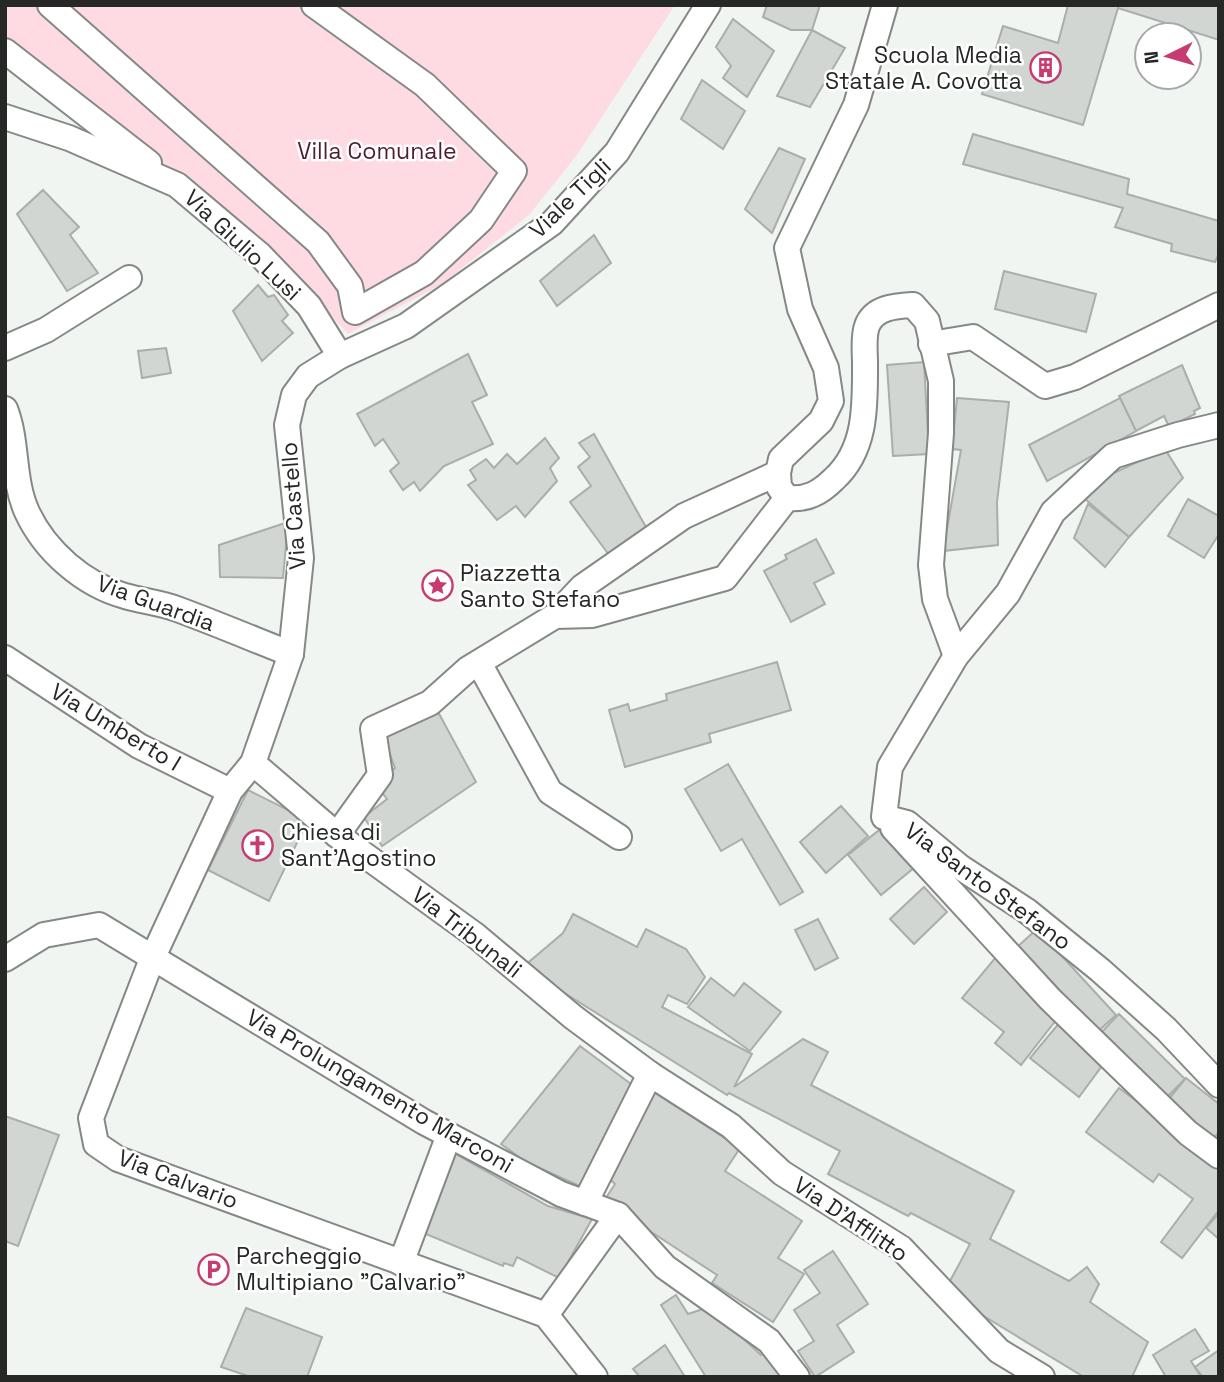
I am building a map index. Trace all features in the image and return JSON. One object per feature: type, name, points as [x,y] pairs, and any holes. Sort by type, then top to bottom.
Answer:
[{"type":"street","points":[[50,5],[318,242],[350,286],[355,312],[424,273],[481,220],[514,171],[425,85],[314,5]]},
{"type":"street","name":"Viale Tigli","points":[[341,356],[406,326],[552,223],[617,152],[708,5]]},
{"type":"street","points":[[885,5],[856,106],[787,248],[800,309],[826,368],[831,401],[821,421],[781,459],[779,487],[787,498],[802,500],[823,490],[844,470],[853,454],[866,406],[867,324],[880,310],[913,304],[927,321],[941,381],[931,565],[935,599],[956,656]]},
{"type":"street","points":[[5,51],[177,185]]},
{"type":"street","name":"Via Giulio Lusi","points":[[5,117],[69,138],[177,185],[260,255],[309,306],[341,356]]},
{"type":"street","points":[[5,348],[46,330],[129,278]]},
{"type":"street","points":[[931,344],[973,337],[1045,386],[1075,377],[1219,304]]},
{"type":"street","name":"Via Castello","points":[[230,791],[253,763],[291,654],[301,558],[286,425],[294,395],[308,376],[341,356]]},
{"type":"street","name":"Via Guardia","points":[[5,409],[12,425],[18,481],[27,512],[50,550],[91,581],[122,596],[173,607],[291,654]]},
{"type":"street","name":"Via Santo Stefano","points":[[1219,425],[1113,456],[1053,512],[1008,593],[956,656],[890,767],[884,817],[907,822],[960,867],[1027,911],[1100,970],[1166,1029],[1219,1085]]},
{"type":"street","points":[[337,835],[380,775],[373,729],[430,703],[479,663],[555,616],[582,587],[684,516],[778,473]]},
{"type":"street","points":[[555,616],[592,615],[725,578],[787,498]]},
{"type":"street","name":"Via Umberto I","points":[[5,658],[139,746],[230,791]]},
{"type":"street","points":[[479,663],[550,792],[619,838]]},
{"type":"street","name":"Via Tribunali","points":[[253,763],[337,835],[475,935],[573,1017],[650,1074]]},
{"type":"street","name":"Via Calvario","points":[[230,791],[152,959],[91,1118],[96,1144],[118,1158],[546,1315]]},
{"type":"street","points":[[884,817],[1049,999],[1188,1133],[1219,1156]]},
{"type":"street","name":"Via Prolungamento Marconi","points":[[5,959],[44,935],[99,925],[424,1122],[561,1194],[618,1215],[664,1267],[769,1342],[797,1377]]},
{"type":"street","points":[[585,1203],[650,1074]]},
{"type":"street","name":"Via D'Afflitto","points":[[650,1074],[731,1126],[782,1173],[901,1248],[999,1351],[1042,1377]]},
{"type":"street","points":[[401,1262],[449,1135]]},
{"type":"street","points":[[595,1377],[546,1315],[618,1215]]},
{"type":"green space","name":"Villa Comunale","points":[[5,5],[675,5],[577,155],[529,215],[442,284],[348,334],[266,244],[5,45]]},
{"type":"building","points":[[767,5],[820,5],[812,30],[791,30],[763,17]]},
{"type":"building","name":"Scuola Media Statale A. Covotta","points":[[1068,5],[1219,5],[1219,40],[1203,35],[1203,21],[1159,21],[1118,8],[1083,125],[982,94],[1003,26],[1058,43]]},
{"type":"building","points":[[733,19],[774,51],[747,97],[723,78],[731,66],[716,47]]},
{"type":"building","points":[[812,30],[845,48],[810,107],[777,96]]},
{"type":"building","points":[[702,80],[745,111],[723,149],[681,119]]},
{"type":"building","points":[[973,134],[1129,179],[1127,194],[1219,221],[1219,253],[1215,262],[1171,251],[1172,244],[1115,227],[1123,208],[963,164]]},
{"type":"building","points":[[779,148],[805,159],[772,233],[745,209]]},
{"type":"building","points":[[43,190],[79,227],[70,235],[98,273],[67,291],[17,214]]},
{"type":"building","points":[[594,235],[611,263],[557,306],[540,281]]},
{"type":"building","points":[[1004,271],[1096,294],[1086,332],[995,309]]},
{"type":"building","points":[[258,285],[268,297],[274,295],[288,315],[282,321],[293,333],[262,361],[233,311]]},
{"type":"building","points":[[166,348],[171,373],[142,378],[138,351]]},
{"type":"building","points":[[468,354],[487,395],[472,402],[493,444],[444,466],[420,491],[414,482],[403,490],[390,471],[399,463],[383,439],[375,446],[357,414]]},
{"type":"building","points":[[924,362],[929,454],[893,456],[887,365]]},
{"type":"building","points":[[1182,365],[1200,408],[1194,411],[1195,414],[1169,427],[1164,416],[1136,431],[1119,396]]},
{"type":"building","points":[[957,398],[1009,402],[997,502],[998,545],[943,551],[961,450],[952,449]]},
{"type":"building","points":[[1120,398],[1136,431],[1047,481],[1029,445]]},
{"type":"building","points":[[594,434],[647,529],[609,555],[570,502],[591,486],[578,467],[590,457],[579,443]]},
{"type":"building","points":[[545,438],[559,458],[550,468],[557,481],[525,517],[516,506],[497,520],[468,485],[476,480],[470,470],[486,459],[494,468],[507,454],[517,464]]},
{"type":"building","points":[[1165,449],[1183,478],[1129,537],[1085,499],[1103,478]]},
{"type":"building","points":[[1188,499],[1219,516],[1219,534],[1204,558],[1168,536]]},
{"type":"building","points":[[1088,504],[1129,537],[1105,567],[1074,538]]},
{"type":"building","points":[[288,522],[283,578],[220,577],[219,545]]},
{"type":"building","points":[[816,539],[834,573],[814,583],[825,604],[791,622],[764,571],[787,559],[785,555]]},
{"type":"building","points":[[777,662],[791,710],[709,734],[711,742],[625,767],[609,710],[628,704],[630,711],[667,700],[666,694]]},
{"type":"building","points":[[437,710],[476,782],[382,846],[364,817],[387,799],[376,785],[395,768],[383,736]]},
{"type":"building","points":[[728,764],[803,892],[780,905],[742,839],[721,851],[685,789]]},
{"type":"building","name":"Chiesa di Sant'Agostino","points":[[248,790],[308,820],[269,901],[208,870]]},
{"type":"building","points":[[841,806],[868,836],[826,873],[800,842]]},
{"type":"building","points":[[883,827],[915,867],[881,895],[848,855]]},
{"type":"building","points":[[924,887],[947,912],[914,944],[890,919]]},
{"type":"building","points":[[573,914],[637,947],[646,929],[686,949],[705,977],[687,1004],[668,995],[662,1007],[752,1054],[734,1087],[803,1039],[828,1052],[811,1085],[1014,1191],[990,1239],[1069,1281],[1087,1267],[1099,1284],[1090,1302],[1148,1342],[1132,1377],[1084,1377],[944,1292],[970,1244],[911,1213],[908,1216],[828,1174],[840,1151],[729,1093],[727,1095],[523,967],[563,933]]},
{"type":"building","points":[[818,919],[838,958],[815,970],[795,930]]},
{"type":"building","points":[[1037,929],[1116,1015],[1095,1034],[1016,948]]},
{"type":"building","points":[[996,957],[1056,1020],[1021,1065],[995,1043],[1004,1032],[962,998]]},
{"type":"building","points":[[711,978],[734,996],[744,983],[781,1012],[750,1051],[688,1007]]},
{"type":"building","points":[[1119,1014],[1185,1079],[1162,1102],[1097,1037]]},
{"type":"building","points":[[1060,1022],[1104,1063],[1079,1097],[1030,1058]]},
{"type":"building","points":[[580,1046],[631,1084],[582,1187],[526,1162],[501,1144]]},
{"type":"building","points":[[1186,1078],[1219,1104],[1219,1132],[1210,1143],[1163,1106]]},
{"type":"building","points":[[1119,1088],[1219,1163],[1219,1210],[1182,1258],[1161,1242],[1193,1199],[1159,1174],[1153,1182],[1086,1132]]},
{"type":"building","points":[[652,1091],[740,1148],[725,1171],[802,1221],[778,1258],[804,1274],[773,1322],[712,1283],[717,1275],[604,1201],[615,1184],[605,1175]]},
{"type":"building","points":[[5,1116],[59,1135],[18,1246],[5,1241]]},
{"type":"building","points":[[452,1152],[548,1206],[592,1219],[559,1278],[517,1257],[513,1266],[504,1263],[503,1266],[421,1232]]},
{"type":"building","points":[[1219,1213],[1219,1239],[1206,1228]]},
{"type":"building","points":[[833,1251],[868,1304],[837,1325],[854,1352],[815,1377],[798,1351],[814,1341],[794,1310],[820,1293],[804,1270]]},
{"type":"building","points":[[676,1295],[688,1314],[709,1307],[761,1355],[766,1351],[782,1377],[706,1377],[661,1305]]},
{"type":"building","points":[[246,1308],[322,1337],[307,1377],[251,1377],[221,1367]]},
{"type":"building","points":[[1195,1329],[1209,1351],[1191,1361],[1201,1377],[1166,1377],[1153,1355]]},
{"type":"building","points":[[665,1345],[685,1377],[640,1377],[633,1369]]},
{"type":"building","points":[[1219,1350],[1219,1377],[1203,1377],[1195,1367]]},
{"type":"place","name":"Scuola Media Statale A. Covotta","points":[[1045,68]]},
{"type":"place","name":"Piazzetta Santo Stefano","points":[[437,586]]},
{"type":"place","name":"Chiesa di Sant'Agostino","points":[[258,845]]},
{"type":"place","name":"Parcheggio Multipiano \"Calvario\"","points":[[213,1269]]}]
